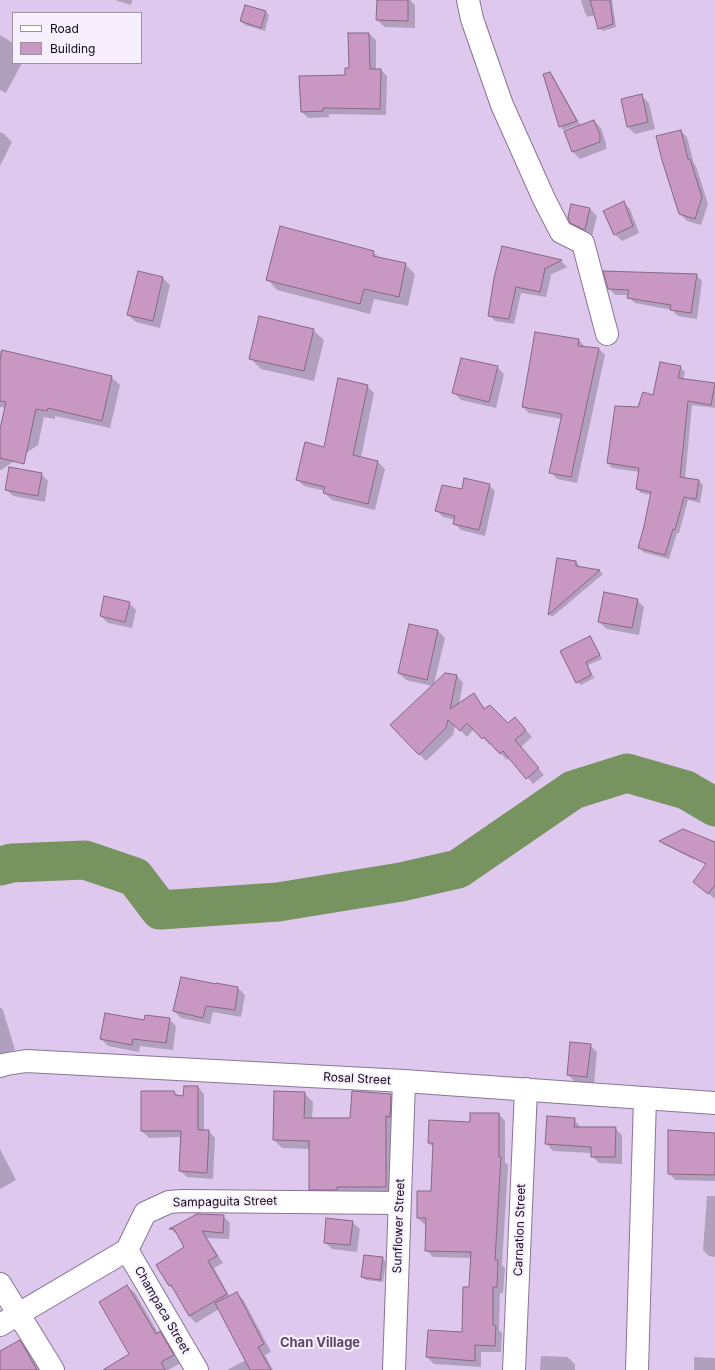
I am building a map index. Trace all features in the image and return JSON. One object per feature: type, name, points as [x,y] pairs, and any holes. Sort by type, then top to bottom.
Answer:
[{"type":"street","points":[[468,0],[472,19],[502,105],[544,199],[561,232],[583,243],[607,334]]},
{"type":"street","name":"Rosal Street","points":[[0,1066],[26,1062],[526,1089],[715,1103]]},
{"type":"street","name":"Sunflower Street","points":[[394,1370],[404,1082]]},
{"type":"street","name":"Carnation Street","points":[[514,1370],[526,1089]]},
{"type":"street","points":[[637,1370],[646,1098]]},
{"type":"street","name":"Sampaguita Street","points":[[127,1250],[145,1214],[169,1202],[183,1200],[399,1203]]},
{"type":"street","points":[[0,1325],[127,1250]]},
{"type":"street","name":"Champaca Street","points":[[127,1250],[197,1370]]},
{"type":"street","points":[[0,1284],[53,1370]]},
{"type":"building","points":[[377,0],[408,0],[408,21],[376,20]]},
{"type":"building","points":[[590,0],[610,0],[613,24],[598,29]]},
{"type":"building","points":[[245,5],[266,11],[261,28],[240,21]]},
{"type":"building","points":[[348,33],[369,33],[370,69],[381,69],[380,109],[323,108],[323,111],[301,112],[299,76],[345,75],[345,68],[349,68]]},
{"type":"building","points":[[550,72],[577,121],[559,127],[543,74]]},
{"type":"building","points":[[642,94],[648,122],[627,127],[621,99]]},
{"type":"building","points":[[594,120],[600,135],[600,142],[572,152],[564,131]]},
{"type":"building","points":[[681,130],[688,159],[690,159],[702,197],[695,219],[679,214],[656,136]]},
{"type":"building","points":[[624,201],[633,226],[614,235],[603,211]]},
{"type":"building","points":[[571,204],[590,208],[585,230],[570,223],[568,217]]},
{"type":"building","points":[[280,226],[374,251],[373,256],[406,263],[399,297],[364,289],[360,304],[266,280]]},
{"type":"building","points":[[502,246],[562,260],[544,269],[540,292],[516,287],[509,319],[488,316],[494,278]]},
{"type":"building","points":[[138,271],[163,277],[153,321],[127,315]]},
{"type":"building","points":[[603,271],[697,274],[691,313],[670,310],[671,305],[627,298],[629,290],[608,289]]},
{"type":"building","points":[[259,316],[314,329],[304,371],[249,359]]},
{"type":"building","points":[[535,332],[579,339],[578,346],[599,348],[571,477],[549,473],[562,414],[522,407]]},
{"type":"building","points":[[2,350],[112,376],[102,421],[48,408],[47,411],[36,409],[24,464],[0,458],[0,429],[6,402],[0,401],[0,360]]},
{"type":"building","points":[[461,358],[498,366],[489,402],[452,393]]},
{"type":"building","points":[[660,362],[681,366],[678,378],[715,383],[711,405],[688,401],[680,477],[699,480],[696,499],[684,497],[675,530],[673,529],[665,555],[638,548],[651,492],[636,489],[639,468],[607,463],[615,406],[638,407],[643,392],[653,395]]},
{"type":"building","points":[[338,378],[368,385],[353,455],[378,461],[368,504],[323,493],[325,487],[296,480],[305,442],[324,447]]},
{"type":"building","points":[[9,467],[42,473],[38,496],[5,490]]},
{"type":"building","points":[[464,478],[490,484],[479,530],[453,524],[455,516],[435,511],[442,485],[462,489]]},
{"type":"building","points":[[557,558],[576,561],[576,566],[600,570],[548,615]]},
{"type":"building","points":[[604,592],[638,599],[632,628],[598,622]]},
{"type":"building","points":[[104,596],[130,602],[125,622],[100,616]]},
{"type":"building","points":[[409,624],[438,630],[427,680],[398,673]]},
{"type":"building","points":[[590,636],[600,655],[586,662],[591,675],[576,683],[560,651]]},
{"type":"building","points":[[445,673],[457,675],[450,709],[474,693],[484,709],[490,705],[508,723],[515,717],[526,730],[515,740],[539,768],[526,779],[503,751],[500,754],[484,737],[482,739],[467,723],[460,731],[448,720],[446,728],[419,755],[390,725]]},
{"type":"building","points":[[683,829],[715,842],[715,885],[708,894],[693,882],[706,864],[659,841]]},
{"type":"building","points":[[181,977],[238,987],[235,1010],[206,1006],[203,1018],[173,1011]]},
{"type":"building","points":[[105,1013],[144,1020],[145,1015],[170,1018],[166,1043],[133,1039],[132,1045],[100,1039]]},
{"type":"building","points":[[570,1042],[591,1044],[587,1077],[567,1075]]},
{"type":"building","points":[[184,1086],[198,1086],[198,1130],[209,1130],[207,1173],[179,1171],[181,1131],[141,1131],[141,1091],[174,1091],[175,1095],[183,1096]]},
{"type":"building","points":[[274,1091],[305,1092],[304,1118],[350,1118],[352,1091],[391,1094],[390,1117],[386,1116],[386,1187],[337,1187],[337,1190],[309,1190],[309,1141],[273,1140]]},
{"type":"building","points":[[470,1113],[499,1113],[499,1157],[501,1157],[495,1260],[498,1260],[497,1287],[493,1287],[493,1325],[496,1326],[495,1346],[475,1345],[475,1361],[426,1357],[428,1330],[462,1332],[463,1287],[469,1287],[471,1252],[425,1251],[426,1218],[417,1218],[417,1191],[431,1191],[433,1143],[428,1143],[429,1120],[470,1122]]},
{"type":"building","points":[[547,1116],[575,1118],[574,1127],[616,1127],[615,1157],[591,1157],[591,1147],[545,1144]]},
{"type":"building","points":[[668,1130],[715,1133],[715,1175],[668,1174]]},
{"type":"building","points":[[197,1214],[224,1215],[223,1233],[202,1231],[217,1256],[208,1261],[227,1294],[189,1316],[171,1285],[169,1286],[156,1265],[184,1247],[174,1229],[169,1229]]},
{"type":"building","points":[[326,1218],[353,1221],[350,1245],[324,1243]]},
{"type":"building","points":[[364,1255],[383,1257],[380,1280],[361,1277]]},
{"type":"building","points":[[127,1285],[156,1334],[160,1331],[174,1355],[161,1362],[165,1370],[103,1370],[129,1354],[99,1302]]},
{"type":"building","points":[[237,1292],[264,1344],[258,1347],[271,1370],[250,1370],[215,1303]]},
{"type":"building","points":[[20,1340],[37,1370],[0,1370],[0,1351]]},
{"type":"waterway","points":[[0,866],[12,863],[85,860],[135,877],[160,910],[278,902],[401,882],[458,869],[573,790],[627,773],[686,790],[715,807]]},
{"type":"district","name":"Chan Village","points":[[320,1343]]}]
